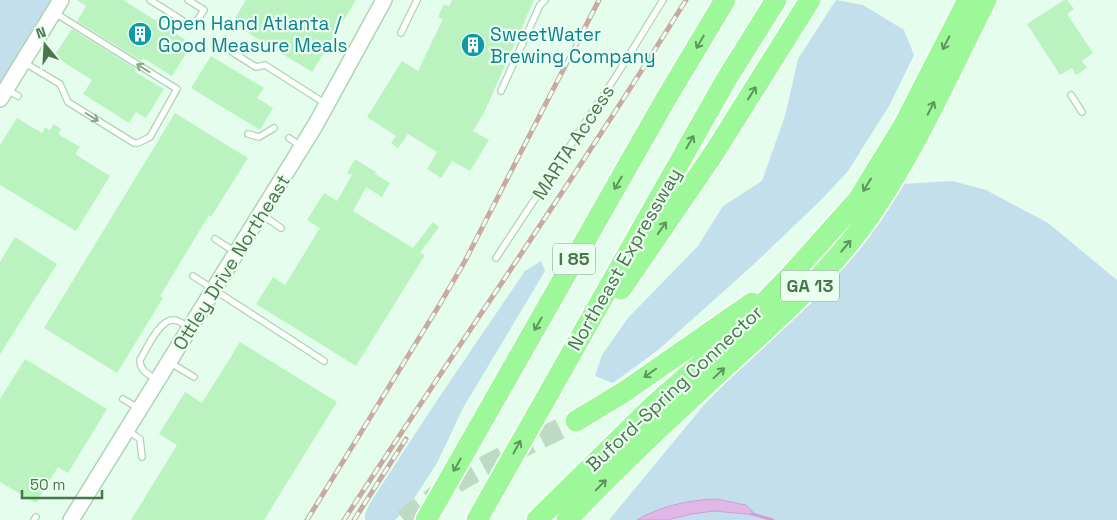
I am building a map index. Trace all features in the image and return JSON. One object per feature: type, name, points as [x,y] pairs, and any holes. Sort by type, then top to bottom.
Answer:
[{"type":"highway","name":"I 85","points":[[426,520],[725,0]]},
{"type":"highway","name":"Northeast Expressway","points":[[476,520],[726,80],[776,0]]},
{"type":"highway","points":[[545,398],[714,153],[810,0]]},
{"type":"highway","name":"Buford-Spring Connector","points":[[537,520],[545,510],[654,406],[724,345],[791,276],[858,200],[904,125],[968,0]]},
{"type":"highway","name":"Buford-Spring Connector","points":[[567,520],[670,418],[787,310],[860,229],[884,195],[921,128],[986,0]]},
{"type":"highway","points":[[576,421],[624,392],[791,276]]},
{"type":"street","name":"Ottley Drive Northeast","points":[[71,520],[302,147],[323,121],[327,105],[384,0]]},
{"type":"street","points":[[8,95],[23,62],[57,6]]},
{"type":"lane","points":[[150,0],[193,27],[204,10],[188,0]]},
{"type":"lane","points":[[401,33],[417,0]]},
{"type":"lane","points":[[501,91],[540,5],[545,0]]},
{"type":"lane","name":"MARTA Access","points":[[496,258],[664,0]]},
{"type":"lane","points":[[23,62],[60,84],[68,102],[134,143],[150,137],[178,89],[57,6]]},
{"type":"lane","points":[[232,52],[256,67],[265,65],[327,105]]},
{"type":"lane","points":[[1071,94],[1082,112]]},
{"type":"lane","points":[[248,134],[259,136],[274,128]]},
{"type":"lane","points":[[289,138],[302,147]]},
{"type":"lane","points":[[261,214],[281,228]]},
{"type":"lane","points":[[215,239],[236,253]]},
{"type":"lane","points":[[193,276],[324,360]]},
{"type":"lane","points":[[158,380],[144,372],[140,365],[140,360],[159,328],[166,322],[174,320],[190,328]]},
{"type":"lane","points":[[169,362],[194,378]]},
{"type":"lane","points":[[123,399],[140,409]]},
{"type":"lane","points":[[127,430],[140,439],[142,456]]},
{"type":"shaded area","points":[[0,0],[54,0],[0,86]]},
{"type":"shaded area","points":[[836,0],[863,5],[904,30],[914,55],[889,106],[848,171],[822,199],[753,265],[658,350],[613,383],[595,376],[602,355],[628,318],[698,246],[723,206],[762,181],[785,116],[798,59]]},
{"type":"shaded area","points":[[952,181],[986,190],[1048,223],[1117,280],[1117,520],[609,520],[704,405],[880,223],[902,184]]},
{"type":"shaded area","points":[[541,261],[545,271],[463,408],[437,463],[413,500],[395,520],[365,520],[365,514],[370,503],[525,271]]},
{"type":"shaded area","points":[[716,499],[746,505],[756,515],[714,511],[667,520],[637,520],[655,511],[675,505]]},
{"type":"building","name":"Open Hand Atlanta / Good Measure Meals","points":[[77,0],[123,0],[155,20],[164,15],[168,17],[162,25],[192,44],[172,76],[143,58],[141,61],[77,21],[86,6]]},
{"type":"building","points":[[246,0],[356,0],[312,72],[232,23]]},
{"type":"building","points":[[452,0],[534,0],[484,113],[473,131],[489,140],[470,171],[452,161],[441,178],[427,169],[437,152],[408,134],[398,148],[391,143],[396,136],[367,117],[402,61],[418,71],[443,19],[438,17],[444,4],[449,7]]},
{"type":"building","points":[[1064,0],[1067,0],[1074,9],[1067,14],[1093,53],[1082,61],[1087,68],[1076,75],[1072,68],[1060,75],[1027,24]]},
{"type":"building","points":[[72,29],[136,69],[135,72],[164,89],[146,118],[136,112],[129,123],[83,94],[92,80],[54,56]]},
{"type":"building","points":[[211,56],[264,88],[257,98],[273,108],[260,130],[191,88]]},
{"type":"building","points":[[175,113],[248,158],[211,217],[209,215],[160,296],[163,298],[117,373],[44,328]]},
{"type":"building","points":[[17,118],[42,133],[45,127],[50,130],[54,124],[61,129],[58,134],[80,147],[75,154],[110,176],[76,231],[0,185],[0,145]]},
{"type":"building","points":[[355,159],[390,183],[382,197],[366,187],[353,211],[413,248],[433,222],[439,227],[420,253],[425,255],[356,366],[256,304],[273,277],[285,285],[320,228],[307,220],[324,193],[337,201],[352,175],[347,173]]},
{"type":"building","points":[[15,237],[57,264],[0,354],[0,262]]},
{"type":"building","points":[[240,342],[337,402],[264,520],[131,520],[177,445],[159,434],[185,392],[202,403]]},
{"type":"building","points":[[25,359],[107,409],[68,473],[58,467],[36,503],[0,482],[0,399]]},
{"type":"waterway","points":[[752,514],[773,520]]},
{"type":"tunnel","points":[[404,520],[465,477],[576,421]]},
{"type":"railway","points":[[307,520],[465,261],[599,0]]},
{"type":"railway","points":[[344,520],[560,196],[686,0]]},
{"type":"railway","points":[[354,520],[406,439]]},
{"type":"place","name":"Open Hand Atlanta / Good Measure Meals","points":[[140,34]]},
{"type":"place","name":"SweetWater Brewing Company","points":[[473,45]]}]
